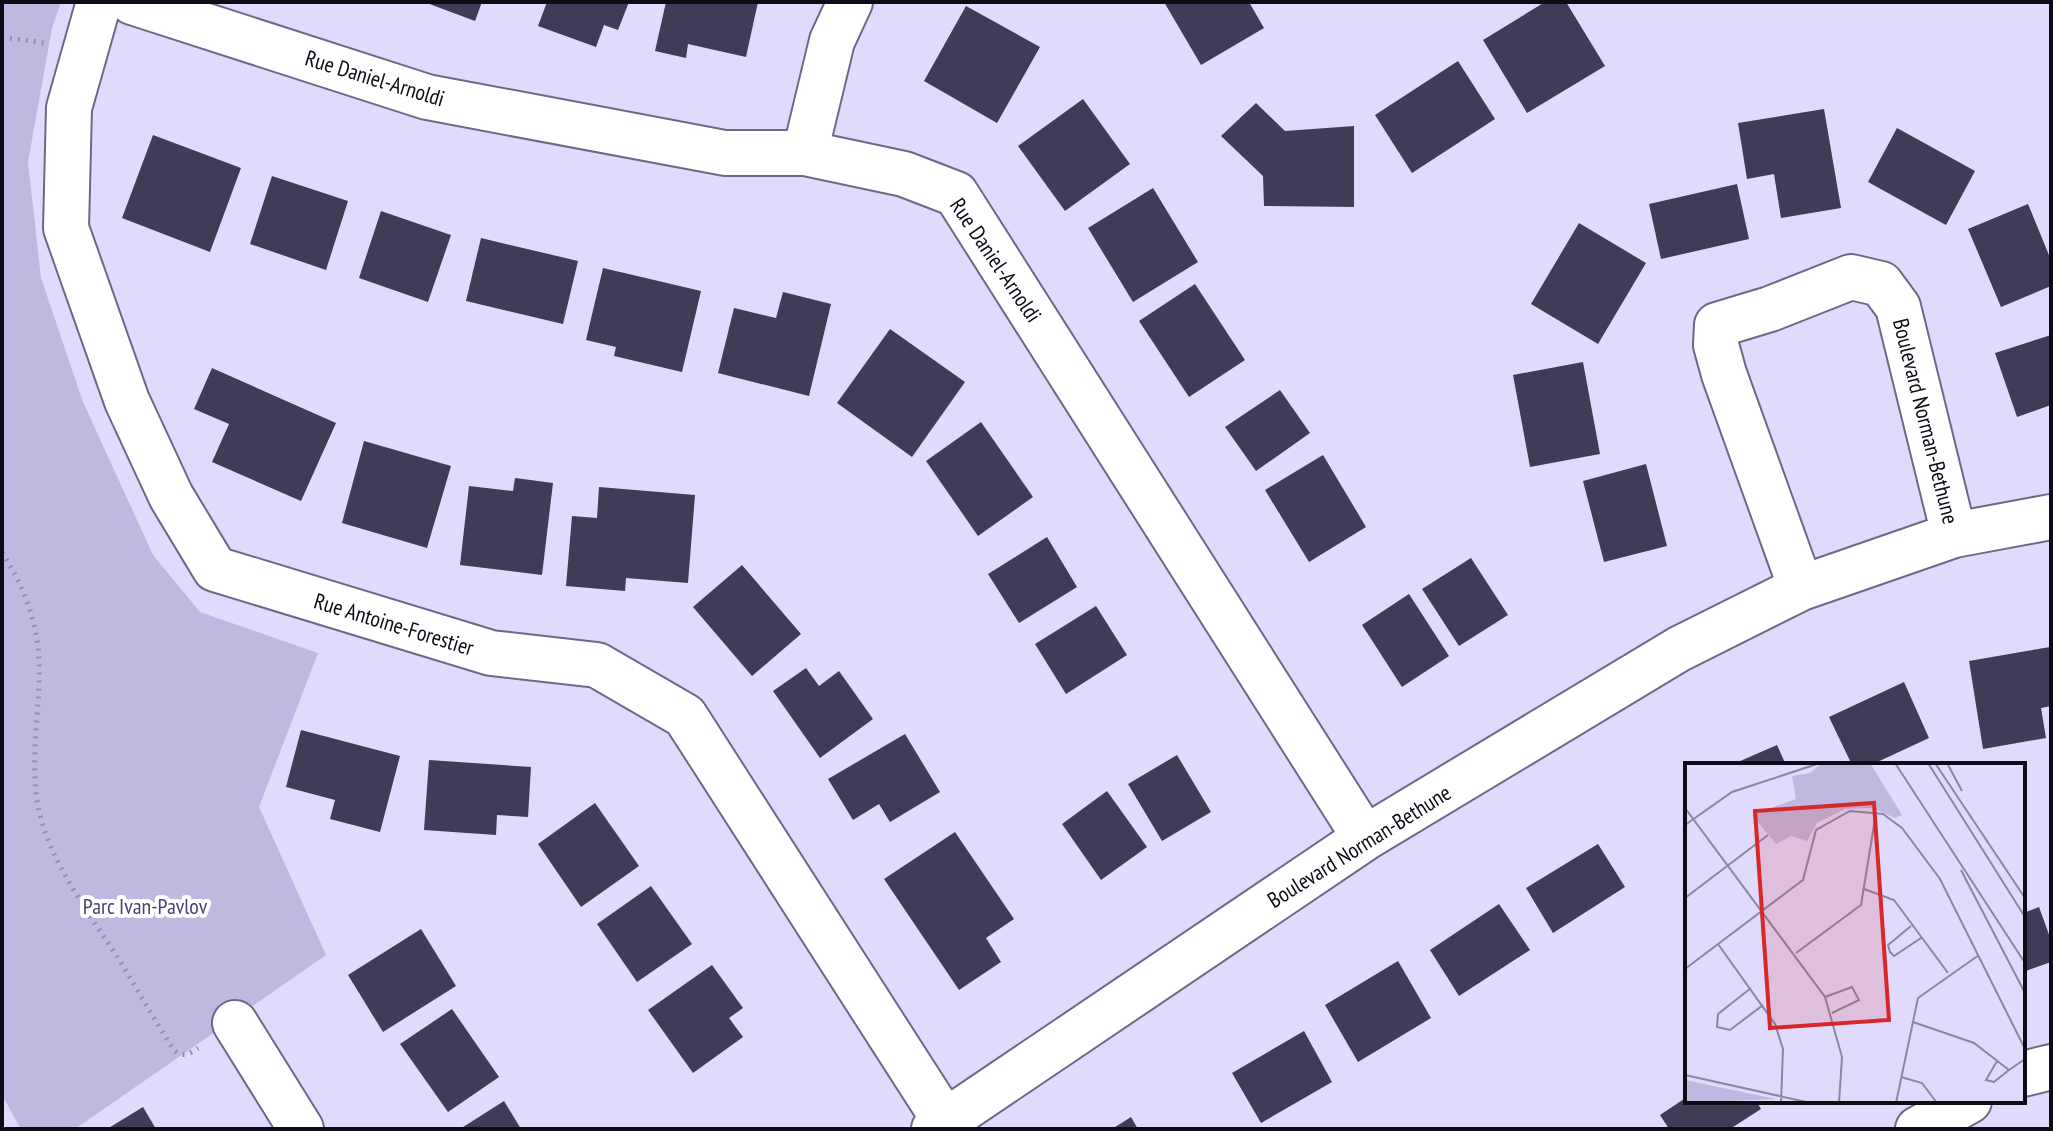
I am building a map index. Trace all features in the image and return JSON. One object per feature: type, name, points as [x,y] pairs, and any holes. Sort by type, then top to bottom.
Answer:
[{"type":"street","name":"Rue Antoine-Forestier","points":[[99,2],[69,108],[66,228],[127,401],[171,496],[215,569],[491,653],[597,665],[685,716],[943,1127]]},
{"type":"street","name":"Rue Daniel-Arnoldi","points":[[132,2],[427,97],[725,153],[805,153],[904,174],[956,194],[1365,838]]},
{"type":"street","points":[[805,153],[832,41],[850,2]]},
{"type":"street","name":"Boulevard Norman-Bethune","points":[[1801,588],[1724,374],[1716,345],[1717,325],[1770,309],[1851,277],[1881,284],[1898,307],[1954,535]]},
{"type":"street","name":"Boulevard Norman-Bethune","points":[[943,1127],[1365,838],[1679,649],[1801,588],[1954,535],[2051,517]]},
{"type":"street","points":[[235,1023],[301,1129]]},
{"type":"street","points":[[2025,1074],[2051,1067]]},
{"type":"street","points":[[1918,1129],[1965,1103]]},
{"type":"path","points":[[2,552],[19,579],[34,621],[39,660],[34,760],[37,803],[45,834],[174,1050],[179,1054],[192,1053],[235,1023]]},
{"type":"green space","name":"Parc Ivan-Pavlov","points":[[2,2],[61,2],[52,28],[28,162],[41,278],[83,402],[153,555],[200,612],[318,653],[259,807],[326,955],[75,1129],[21,1129],[2,1095]]},
{"type":"building","points":[[424,2],[482,2],[475,21]]},
{"type":"building","points":[[547,2],[629,2],[618,30],[604,25],[596,47],[538,26]]},
{"type":"building","points":[[666,2],[758,2],[746,57],[688,44],[686,58],[655,51]]},
{"type":"building","points":[[1164,2],[1249,2],[1264,28],[1201,65]]},
{"type":"building","points":[[1545,2],[1566,2],[1605,66],[1527,113],[1483,40]]},
{"type":"building","points":[[966,6],[1040,47],[997,123],[924,81]]},
{"type":"building","points":[[1458,61],[1495,119],[1412,173],[1375,115]]},
{"type":"building","points":[[1083,99],[1130,164],[1065,211],[1018,146]]},
{"type":"building","points":[[1256,103],[1285,131],[1354,126],[1354,207],[1264,206],[1263,176],[1221,136]]},
{"type":"building","points":[[1824,109],[1841,208],[1781,218],[1774,174],[1747,179],[1738,123]]},
{"type":"building","points":[[1897,128],[1975,171],[1946,225],[1868,182]]},
{"type":"building","points":[[153,135],[241,168],[210,252],[122,218]]},
{"type":"building","points":[[272,176],[348,201],[326,270],[250,244]]},
{"type":"building","points":[[1737,184],[1749,239],[1661,259],[1649,204]]},
{"type":"building","points":[[1153,188],[1198,262],[1133,302],[1088,228]]},
{"type":"building","points":[[2028,204],[2051,260],[2051,286],[2001,307],[1968,229]]},
{"type":"building","points":[[381,211],[451,235],[428,302],[359,278]]},
{"type":"building","points":[[1579,223],[1646,263],[1598,344],[1531,304]]},
{"type":"building","points":[[481,238],[578,261],[563,324],[466,301]]},
{"type":"building","points":[[603,268],[701,291],[682,372],[614,356],[616,347],[586,340]]},
{"type":"building","points":[[1195,284],[1245,360],[1189,397],[1139,321]]},
{"type":"building","points":[[783,292],[831,304],[809,396],[718,373],[734,308],[776,318]]},
{"type":"building","points":[[890,329],[965,382],[912,457],[837,403]]},
{"type":"building","points":[[2051,335],[2051,405],[2017,417],[1995,353]]},
{"type":"building","points":[[1583,362],[1600,454],[1530,467],[1513,375]]},
{"type":"building","points":[[212,368],[336,423],[301,501],[212,462],[229,424],[194,409]]},
{"type":"building","points":[[1280,390],[1310,433],[1256,471],[1225,427]]},
{"type":"building","points":[[981,422],[1033,497],[978,536],[926,461]]},
{"type":"building","points":[[364,441],[451,466],[427,548],[342,523]]},
{"type":"building","points":[[1323,455],[1366,527],[1309,562],[1265,490]]},
{"type":"building","points":[[1646,464],[1667,546],[1604,562],[1583,481]]},
{"type":"building","points":[[515,478],[553,483],[542,575],[460,565],[469,486],[513,491]]},
{"type":"building","points":[[599,487],[695,495],[688,583],[626,578],[625,591],[566,586],[572,516],[597,518]]},
{"type":"building","points":[[1047,537],[1077,587],[1019,623],[988,574]]},
{"type":"building","points":[[1471,558],[1508,615],[1459,646],[1422,589]]},
{"type":"building","points":[[742,565],[801,634],[752,676],[693,607]]},
{"type":"building","points":[[1409,594],[1449,656],[1402,687],[1362,625]]},
{"type":"building","points":[[1096,606],[1127,655],[1066,694],[1035,644]]},
{"type":"building","points":[[2050,647],[2051,706],[2041,708],[2046,738],[1983,749],[1969,661]]},
{"type":"building","points":[[806,668],[819,686],[839,671],[873,719],[820,758],[773,691]]},
{"type":"building","points":[[1904,682],[1929,738],[1875,763],[1851,763],[1829,717]]},
{"type":"building","points":[[301,730],[400,756],[380,832],[330,819],[335,800],[286,787]]},
{"type":"building","points":[[905,734],[940,792],[890,822],[879,804],[853,820],[828,779]]},
{"type":"building","points":[[1777,745],[1785,763],[1736,763]]},
{"type":"building","points":[[1177,755],[1211,812],[1162,841],[1128,784]]},
{"type":"building","points":[[429,760],[531,767],[528,817],[497,815],[496,835],[424,830]]},
{"type":"building","points":[[1107,791],[1147,847],[1101,880],[1062,824]]},
{"type":"building","points":[[595,803],[639,866],[581,907],[538,844]]},
{"type":"building","points":[[955,832],[1014,919],[986,938],[1001,962],[959,990],[884,879]]},
{"type":"building","points":[[1598,844],[1625,887],[1553,933],[1526,888]]},
{"type":"building","points":[[651,886],[692,944],[637,982],[597,924]]},
{"type":"building","points":[[1499,904],[1530,950],[1459,996],[1430,950]]},
{"type":"building","points":[[2039,907],[2051,940],[2051,962],[2025,971],[2025,912]]},
{"type":"building","points":[[421,929],[456,986],[383,1032],[348,975]]},
{"type":"building","points":[[1398,961],[1431,1018],[1358,1062],[1325,1005]]},
{"type":"building","points":[[712,965],[743,1008],[729,1018],[743,1037],[693,1073],[648,1010]]},
{"type":"building","points":[[452,1009],[499,1077],[448,1112],[400,1044]]},
{"type":"building","points":[[1304,1031],[1332,1082],[1261,1123],[1232,1073]]},
{"type":"building","points":[[1685,1098],[1685,1103],[1757,1103],[1761,1109],[1730,1129],[1669,1129],[1660,1115]]},
{"type":"building","points":[[504,1101],[521,1129],[460,1129]]},
{"type":"building","points":[[143,1107],[156,1129],[107,1129]]},
{"type":"building","points":[[1131,1117],[1138,1129],[1112,1129]]}]
